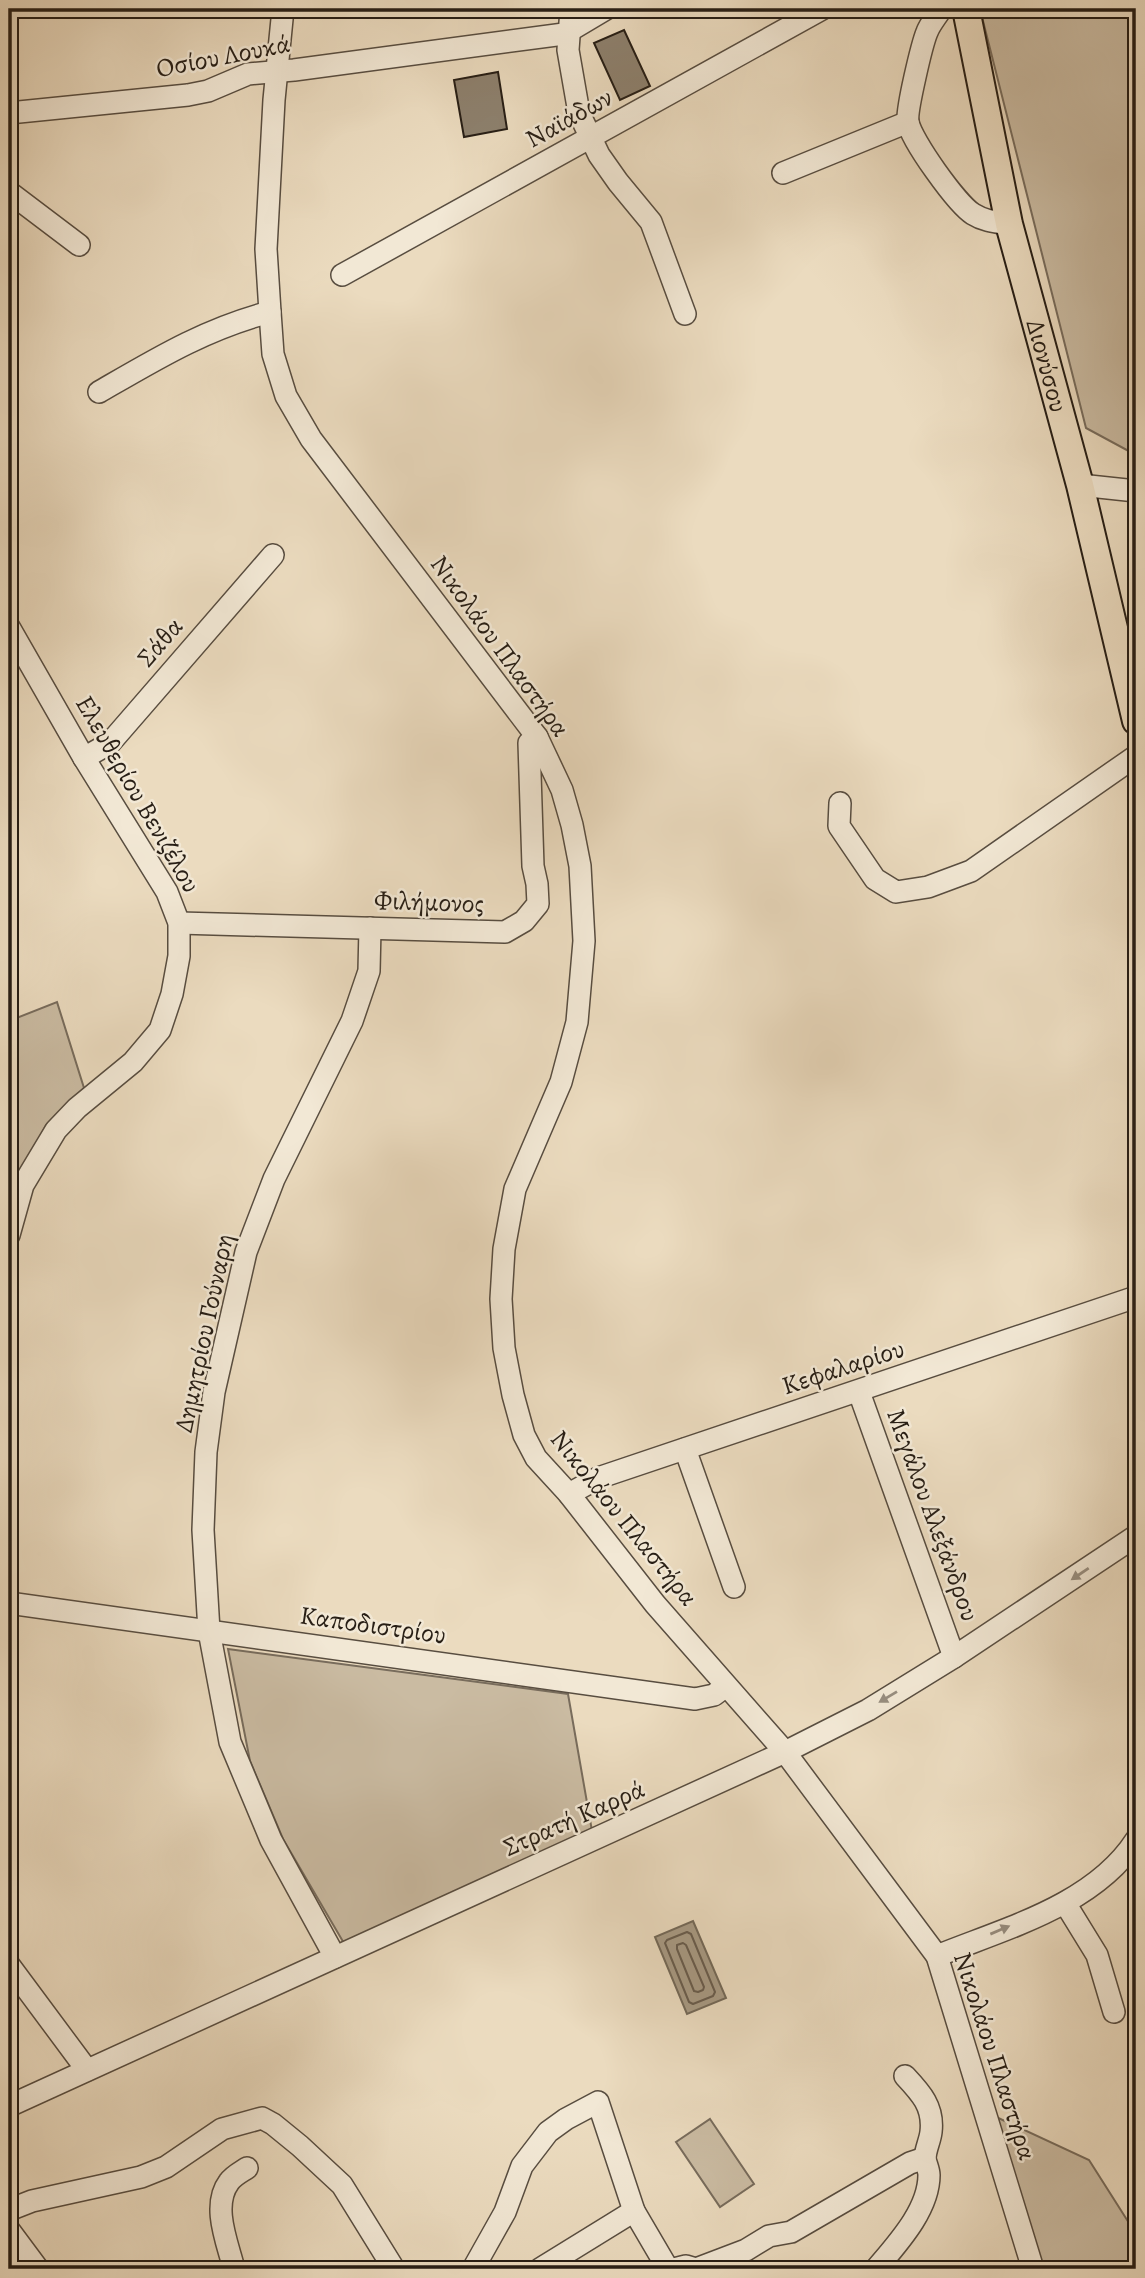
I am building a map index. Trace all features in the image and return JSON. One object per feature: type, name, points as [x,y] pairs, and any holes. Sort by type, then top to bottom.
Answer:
[{"type":"main road","name":"Διονύσου","points":[[966,9],[1009,224],[1080,485],[1136,722]]},
{"type":"street","name":"Νικολάου Πλαστήρα","points":[[283,9],[274,100],[266,248],[273,354],[286,396],[311,439],[537,737],[562,790],[580,866],[584,942],[577,1022],[561,1082],[515,1189],[504,1249],[501,1299],[507,1367],[524,1435],[536,1458],[569,1494],[655,1604],[785,1752],[937,1956],[1033,2269]]},
{"type":"street","points":[[571,9],[568,50],[579,113],[590,139],[618,182],[651,222],[685,314]]},
{"type":"street","name":"Οσίου Λουκά","points":[[9,113],[188,95],[208,91],[248,74],[524,41],[569,33],[606,9]]},
{"type":"street","name":"Ναϊάδων","points":[[342,275],[822,9]]},
{"type":"street","points":[[941,9],[927,32],[912,91],[908,122],[922,150],[969,212],[982,219],[1009,224]]},
{"type":"street","points":[[783,173],[908,122]]},
{"type":"street","points":[[9,192],[79,245]]},
{"type":"street","points":[[99,392],[177,346],[247,318],[270,312]]},
{"type":"street","points":[[1080,485],[1136,491]]},
{"type":"street","name":"Σάθα","points":[[84,758],[110,743],[273,555]]},
{"type":"street","name":"Ελευθερίου Βενιζέλου","points":[[9,627],[17,663],[84,758],[167,892],[179,923],[179,956],[172,994],[160,1030],[133,1062],[77,1108],[56,1130],[23,1185],[9,1235]]},
{"type":"street","name":"Φιλήμονος","points":[[179,923],[505,932],[524,921],[538,904],[533,866],[530,743],[537,737]]},
{"type":"street","points":[[840,803],[839,826],[854,852],[875,879],[896,892],[928,887],[971,871],[1136,756]]},
{"type":"street","name":"Δημητρίου Γούναρη","points":[[335,1957],[271,1840],[230,1742],[209,1631],[203,1530],[206,1452],[214,1392],[246,1252],[274,1179],[352,1021],[369,971],[370,928]]},
{"type":"street","name":"Κεφαλαρίου","points":[[569,1494],[598,1478],[1136,1297]]},
{"type":"street","name":"Μεγάλου Αλεξάνδρου","points":[[859,1392],[954,1657]]},
{"type":"street","points":[[685,1448],[734,1587]]},
{"type":"street","name":"Στρατή Καρρά","points":[[9,2106],[785,1752],[868,1710],[954,1657],[1136,1536]]},
{"type":"street","name":"Καποδιστρίου","points":[[9,1603],[695,1699],[714,1695],[726,1686]]},
{"type":"street","points":[[937,1956],[1065,1903],[1109,1874],[1124,1860],[1136,1840]]},
{"type":"street","points":[[1065,1903],[1097,1955],[1114,2012]]},
{"type":"street","points":[[9,1965],[87,2070]]},
{"type":"street","points":[[876,2269],[902,2238],[923,2202],[929,2175],[925,2158],[931,2134],[932,2114],[922,2095],[905,2076]]},
{"type":"street","points":[[473,2269],[505,2212],[522,2166],[548,2132],[598,2102],[634,2211],[668,2269]]},
{"type":"street","points":[[9,2210],[32,2201],[141,2177],[177,2160],[222,2129],[262,2118],[300,2146],[342,2185],[394,2269]]},
{"type":"street","points":[[674,2269],[686,2266],[696,2269],[746,2250],[769,2236],[792,2232],[910,2163],[925,2158]]},
{"type":"street","points":[[234,2269],[221,2211],[229,2181],[247,2168]]},
{"type":"street","points":[[540,2269],[634,2211]]},
{"type":"street","points":[[9,2230],[38,2269]]},
{"type":"shaded area","points":[[980,9],[1136,9],[1136,455],[1086,428]]},
{"type":"shaded area","points":[[57,1002],[84,1088],[46,1125],[25,1166],[9,1208],[9,1021]]},
{"type":"shaded area","points":[[228,1649],[568,1694],[592,1831],[345,1945],[283,1839],[250,1761]]},
{"type":"shaded area","points":[[994,2116],[1089,2160],[1136,2234],[1136,2269],[1043,2269]]},
{"type":"shaded area","points":[[710,2119],[754,2184],[720,2207],[676,2142]]},
{"type":"water","points":[[693,1921],[726,1998],[687,2014],[655,1937]]},
{"type":"building","points":[[624,30],[650,86],[620,100],[594,43]]},
{"type":"building","points":[[498,72],[507,129],[464,137],[454,80]]}]
